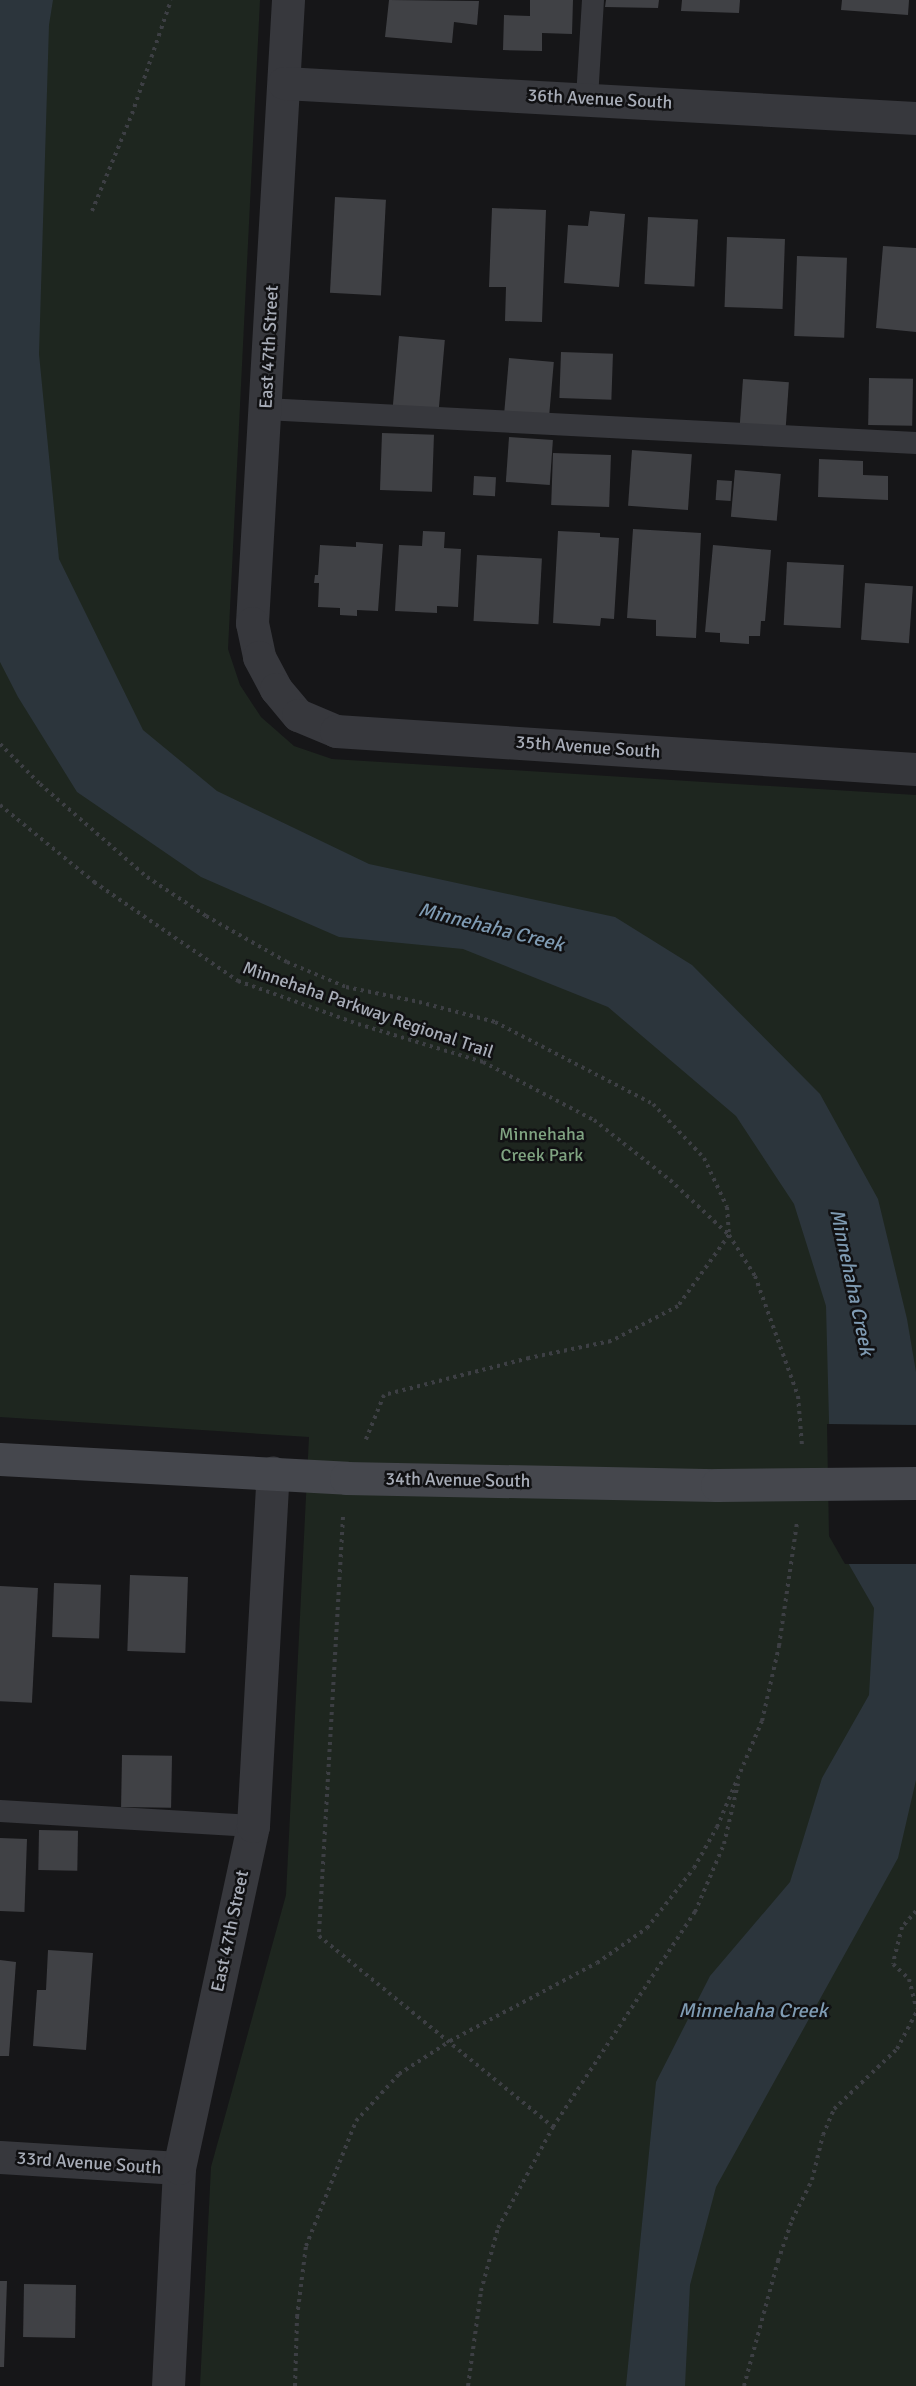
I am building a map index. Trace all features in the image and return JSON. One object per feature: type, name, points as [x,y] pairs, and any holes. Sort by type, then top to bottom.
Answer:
[{"type":"street","name":"East 47th Street","points":[[276,689],[259,657],[252,623],[288,0]]},
{"type":"street","name":"36th Avenue South","points":[[284,83],[916,118]]},
{"type":"street","name":"35th Avenue South","points":[[276,689],[298,715],[336,731],[916,769]]},
{"type":"street","name":"34th Avenue South","points":[[0,1460],[346,1478],[717,1485],[916,1483]]},
{"type":"street","name":"East 47th Street","points":[[168,2386],[179,2168],[253,1826],[273,1473]]},
{"type":"street","name":"33rd Avenue South","points":[[0,2157],[179,2168]]},
{"type":"lane","points":[[587,98],[593,0]]},
{"type":"lane","points":[[265,409],[916,443]]},
{"type":"lane","points":[[0,1811],[253,1826]]},
{"type":"path","points":[[92,211],[132,114],[171,0]]},
{"type":"path","points":[[0,744],[40,784],[147,877],[206,916],[286,962],[346,987],[419,1002],[495,1022],[653,1104],[704,1158],[728,1207],[729,1235],[678,1306],[611,1341],[529,1358],[384,1395],[374,1423],[346,1478],[319,1936],[553,2127]]},
{"type":"path","name":"Minnehaha Parkway Regional Trail","points":[[0,806],[94,882],[238,981],[358,1024],[483,1062],[594,1120],[670,1180],[729,1235]]},
{"type":"path","points":[[295,2386],[297,2317],[306,2246],[356,2121],[399,2074],[450,2041],[597,1964],[647,1928],[693,1868],[717,1827],[741,1775],[724,1844],[695,1912],[553,2127],[498,2228],[481,2292],[468,2386]]},
{"type":"path","points":[[916,1911],[902,1927],[893,1964],[909,1979],[916,2008]]},
{"type":"path","points":[[744,2386],[778,2261],[792,2220],[812,2180],[823,2135],[834,2109],[897,2049],[916,2013]]},
{"type":"green space","name":"Minnehaha Creek Park","points":[[0,0],[260,0],[228,649],[240,685],[261,717],[294,746],[332,759],[916,795],[916,2386],[200,2386],[211,2167],[286,1895],[309,1437],[0,1417]]},
{"type":"water","name":"Minnehaha Creek","points":[[0,0],[53,0],[49,25],[39,354],[59,559],[143,730],[217,791],[369,864],[615,917],[692,965],[820,1094],[878,1199],[907,1319],[916,1372],[916,1780],[898,1858],[716,2187],[690,2285],[685,2386],[626,2386],[656,2082],[710,1976],[790,1882],[822,1778],[869,1695],[874,1608],[832,1535],[826,1306],[794,1204],[736,1116],[608,1007],[463,949],[339,937],[201,877],[77,792],[18,697],[0,662]]},
{"type":"pier","points":[[827,1424],[916,1425],[916,1564],[845,1564],[829,1536]]},
{"type":"building","points":[[389,0],[479,1],[477,25],[454,22],[452,43],[385,37]]},
{"type":"building","points":[[530,0],[573,0],[572,34],[542,33],[542,51],[503,50],[504,15],[530,16]]},
{"type":"building","points":[[606,0],[659,0],[658,8],[605,7]]},
{"type":"building","points":[[682,0],[740,0],[739,13],[681,11]]},
{"type":"building","points":[[842,0],[909,0],[908,15],[841,10]]},
{"type":"building","points":[[335,197],[386,200],[381,296],[330,293]]},
{"type":"building","points":[[492,208],[546,210],[542,322],[505,321],[506,287],[489,287]]},
{"type":"building","points":[[590,211],[625,214],[619,287],[564,283],[568,225],[588,226]]},
{"type":"building","points":[[648,217],[698,220],[694,287],[644,284]]},
{"type":"building","points":[[727,237],[785,239],[783,309],[725,307]]},
{"type":"building","points":[[883,246],[916,248],[916,332],[876,328]]},
{"type":"building","points":[[797,256],[847,258],[844,338],[794,336]]},
{"type":"building","points":[[399,336],[445,340],[439,411],[393,407]]},
{"type":"building","points":[[561,352],[613,354],[611,400],[559,398]]},
{"type":"building","points":[[509,358],[554,362],[549,422],[504,418]]},
{"type":"building","points":[[869,378],[913,379],[912,426],[868,425]]},
{"type":"building","points":[[743,379],[789,382],[786,428],[740,425]]},
{"type":"building","points":[[382,433],[434,435],[432,492],[380,490]]},
{"type":"building","points":[[509,437],[553,440],[550,485],[506,482]]},
{"type":"building","points":[[632,450],[692,454],[688,510],[628,506]]},
{"type":"building","points":[[553,453],[611,455],[609,507],[551,505]]},
{"type":"building","points":[[819,459],[863,461],[863,475],[888,476],[888,500],[818,497]]},
{"type":"building","points":[[735,470],[781,474],[777,521],[731,517]]},
{"type":"building","points":[[474,476],[496,477],[495,496],[473,495]]},
{"type":"building","points":[[717,480],[732,481],[731,501],[716,500]]},
{"type":"building","points":[[633,529],[701,533],[696,638],[656,636],[656,620],[627,618]]},
{"type":"building","points":[[423,531],[445,532],[444,548],[461,549],[458,607],[437,606],[437,613],[395,611],[399,545],[422,546]]},
{"type":"building","points":[[558,531],[600,533],[600,537],[619,538],[614,619],[601,618],[600,626],[553,623]]},
{"type":"building","points":[[356,542],[383,544],[378,611],[357,610],[357,616],[340,615],[340,608],[318,607],[319,583],[314,583],[315,575],[318,575],[320,545],[356,547]]},
{"type":"building","points":[[713,545],[771,550],[765,621],[761,621],[760,636],[749,636],[749,644],[720,642],[720,633],[705,632]]},
{"type":"building","points":[[477,555],[542,558],[538,624],[474,621]]},
{"type":"building","points":[[787,562],[844,565],[841,628],[784,625]]},
{"type":"building","points":[[865,583],[913,586],[909,643],[861,640]]},
{"type":"building","points":[[130,1575],[188,1577],[185,1653],[127,1651]]},
{"type":"building","points":[[54,1583],[101,1585],[99,1639],[52,1637]]},
{"type":"building","points":[[0,1586],[38,1588],[32,1703],[0,1701]]},
{"type":"building","points":[[122,1755],[172,1756],[171,1808],[121,1807]]},
{"type":"building","points":[[39,1830],[78,1831],[77,1871],[38,1870]]},
{"type":"building","points":[[0,1838],[27,1839],[24,1912],[0,1911]]},
{"type":"building","points":[[48,1950],[93,1953],[86,2050],[33,2046],[37,1990],[46,1990]]},
{"type":"building","points":[[0,1960],[16,1962],[9,2056],[0,2056]]},
{"type":"building","points":[[0,2281],[7,2281],[4,2367],[0,2367]]},
{"type":"building","points":[[24,2284],[76,2285],[75,2338],[23,2337]]}]
